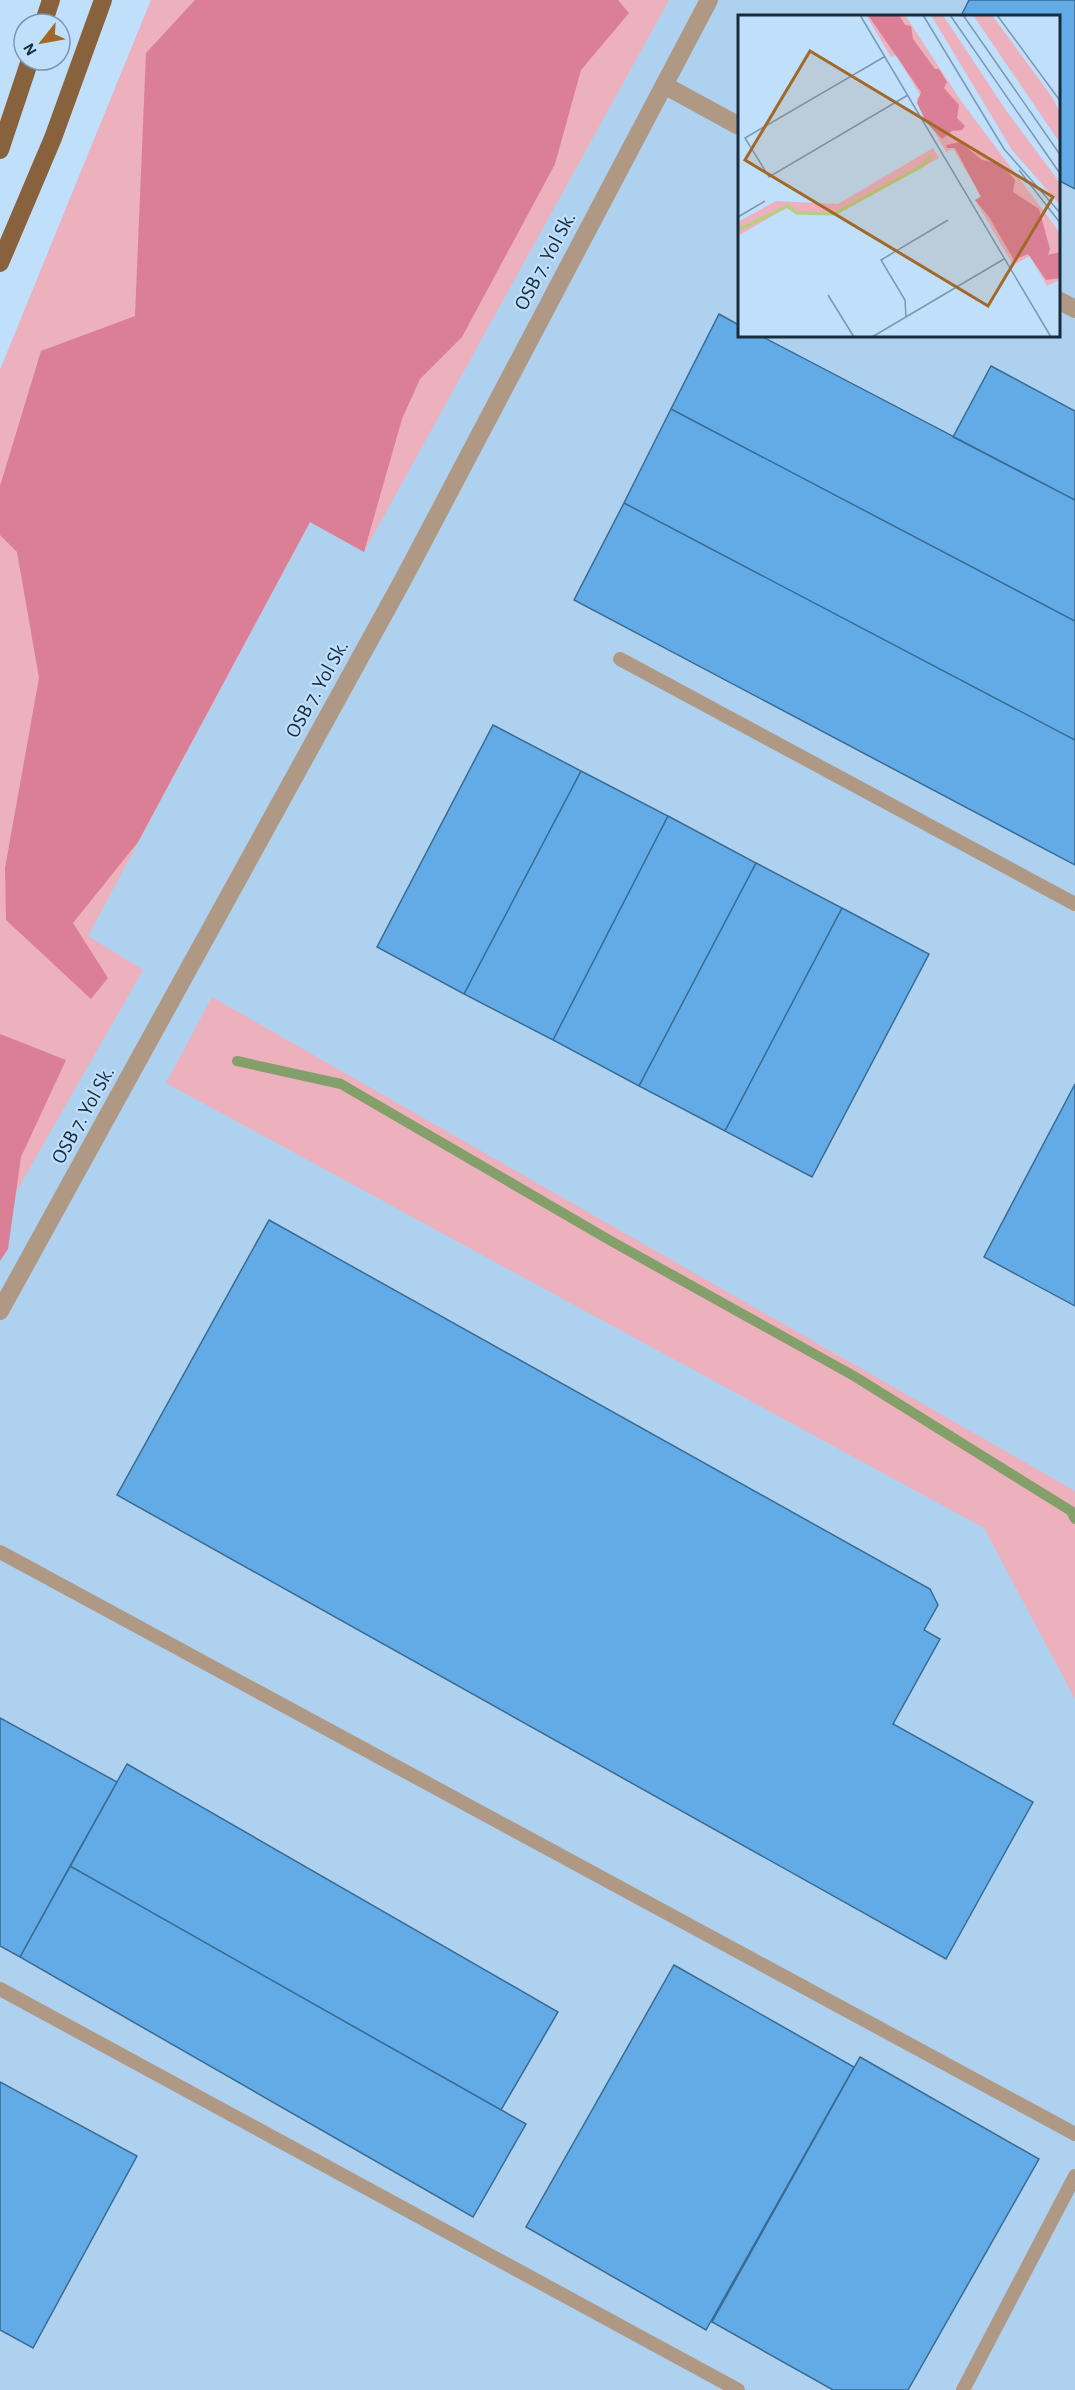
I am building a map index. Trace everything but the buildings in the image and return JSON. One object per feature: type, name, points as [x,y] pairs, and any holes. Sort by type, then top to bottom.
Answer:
[{"type":"main road","points":[[0,263],[53,138],[103,0]]},
{"type":"main road","points":[[0,150],[26,72]]},
{"type":"street","name":"OSB 7. Yol Sk.","points":[[0,1311],[398,588],[709,0]]},
{"type":"street","points":[[664,85],[738,125]]},
{"type":"street","points":[[1060,301],[1075,309]]},
{"type":"lane","points":[[620,659],[1075,904]]},
{"type":"lane","points":[[0,1552],[1075,2134]]},
{"type":"lane","points":[[0,1989],[738,2390]]},
{"type":"lane","points":[[963,2390],[1075,2176]]},
{"type":"shaded area","points":[[151,0],[1075,0],[1075,2390],[0,2390],[0,370]]},
{"type":"shaded area","points":[[151,0],[669,0],[364,552],[310,522],[88,936],[143,970],[0,1220],[0,370]]},
{"type":"shaded area","points":[[195,0],[618,0],[629,13],[581,70],[555,164],[462,337],[420,379],[402,419],[364,552],[310,522],[138,842],[73,923],[108,978],[91,999],[6,920],[5,868],[39,678],[17,552],[0,535],[0,486],[41,351],[135,316],[146,53]]},
{"type":"shaded area","points":[[212,997],[1075,1491],[1075,1699],[984,1528],[166,1083]]},
{"type":"shaded area","points":[[0,1034],[66,1060],[21,1157],[8,1249],[0,1261]]},
{"type":"waterway","points":[[237,1061],[341,1084],[611,1241],[854,1376],[1071,1511],[1075,1519]]}]
